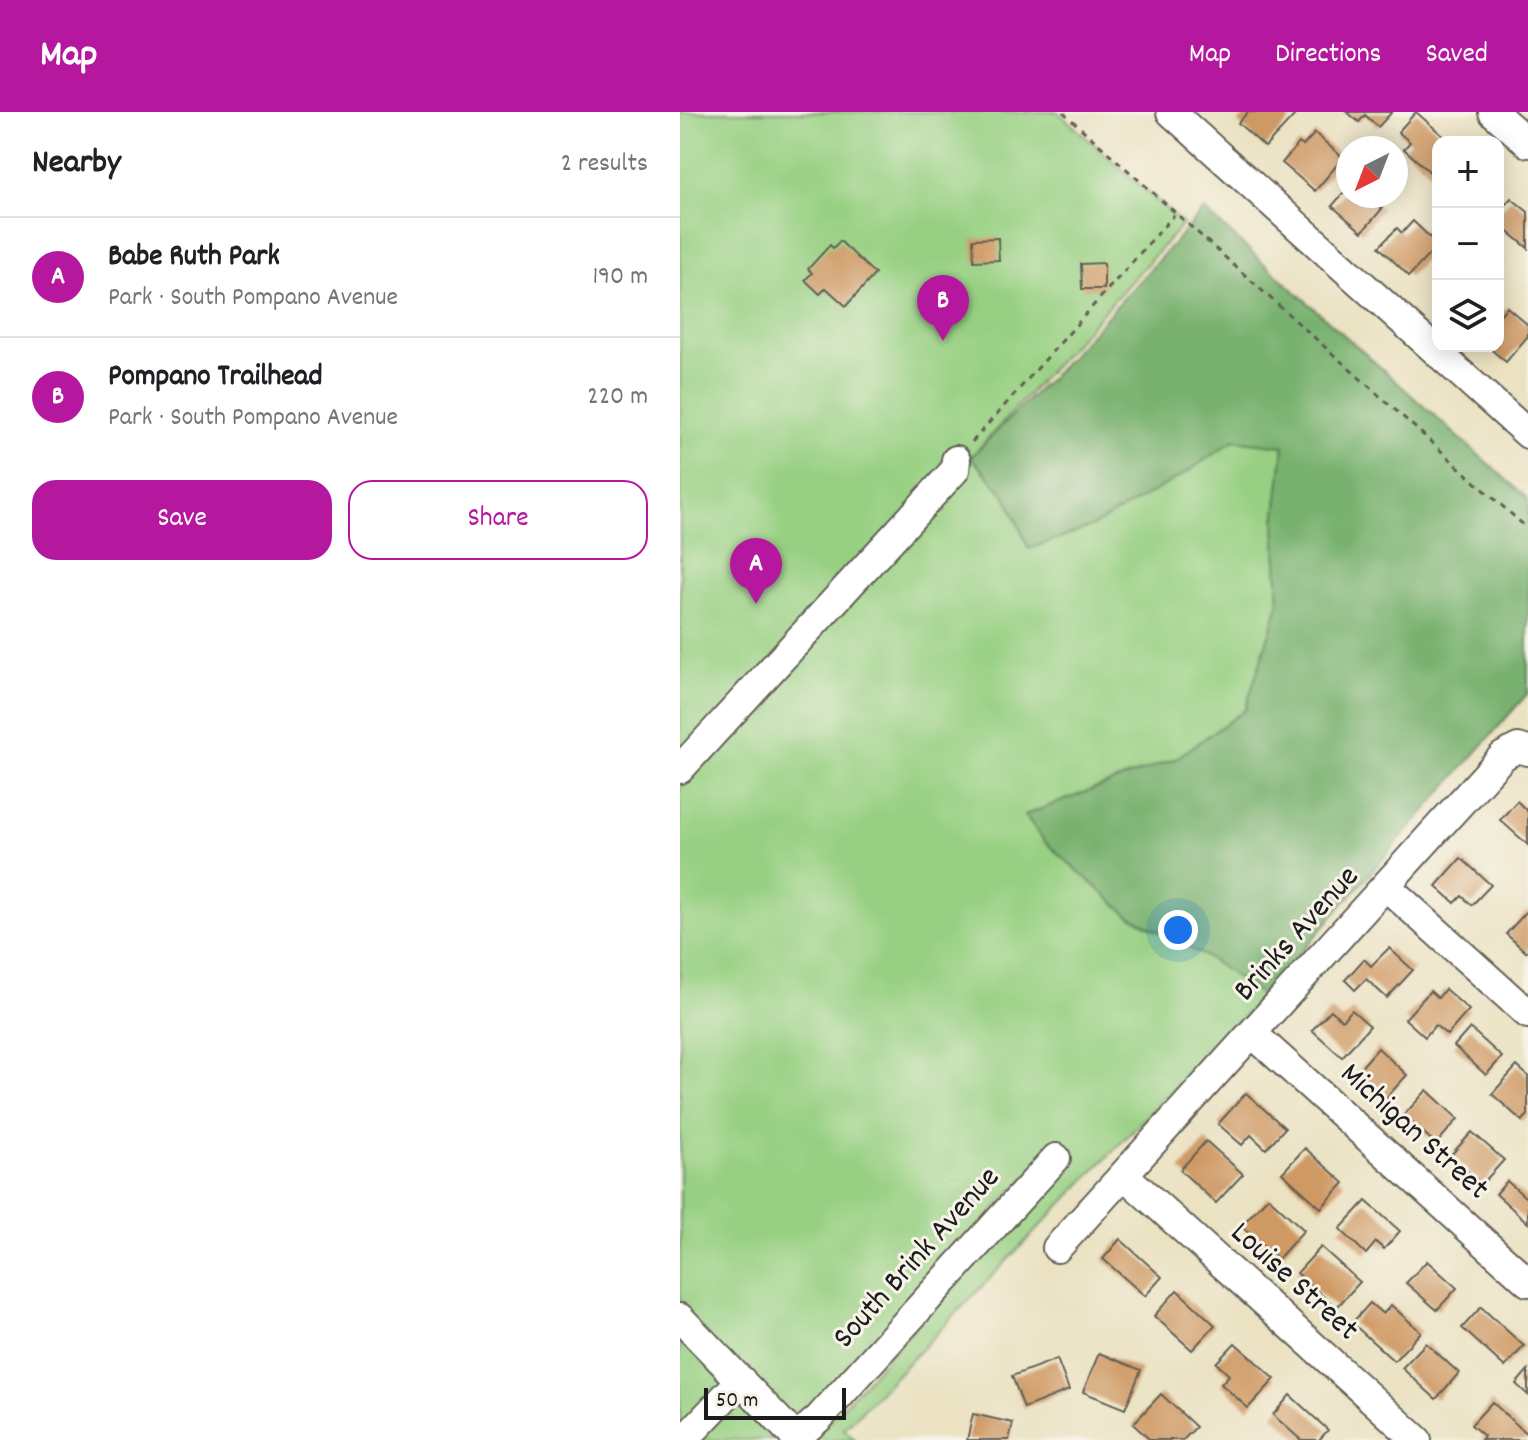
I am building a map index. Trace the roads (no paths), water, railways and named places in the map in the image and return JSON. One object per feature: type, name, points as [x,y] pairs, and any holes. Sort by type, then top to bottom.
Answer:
[{"type":"street","points":[[1171,112],[1528,434]]},
{"type":"street","points":[[1493,112],[1528,143]]},
{"type":"street","points":[[680,769],[955,470],[956,460]]},
{"type":"street","name":"Brinks Avenue","points":[[1124,1175],[1503,756],[1512,750],[1526,750]]},
{"type":"street","points":[[1387,887],[1528,1014]]},
{"type":"street","name":"Michigan Street","points":[[1253,1034],[1528,1282]]},
{"type":"street","name":"South Brink Avenue","points":[[796,1439],[819,1418],[1056,1158]]},
{"type":"street","points":[[1057,1248],[1124,1175]]},
{"type":"street","name":"Louise Street","points":[[1124,1175],[1417,1440]]},
{"type":"street","points":[[680,1318],[796,1439]]},
{"type":"street","points":[[684,1440],[741,1380]]},
{"type":"place","name":"Pompano Trailhead","points":[[943,341]]},
{"type":"place","name":"Babe Ruth Park","points":[[756,604]]}]
